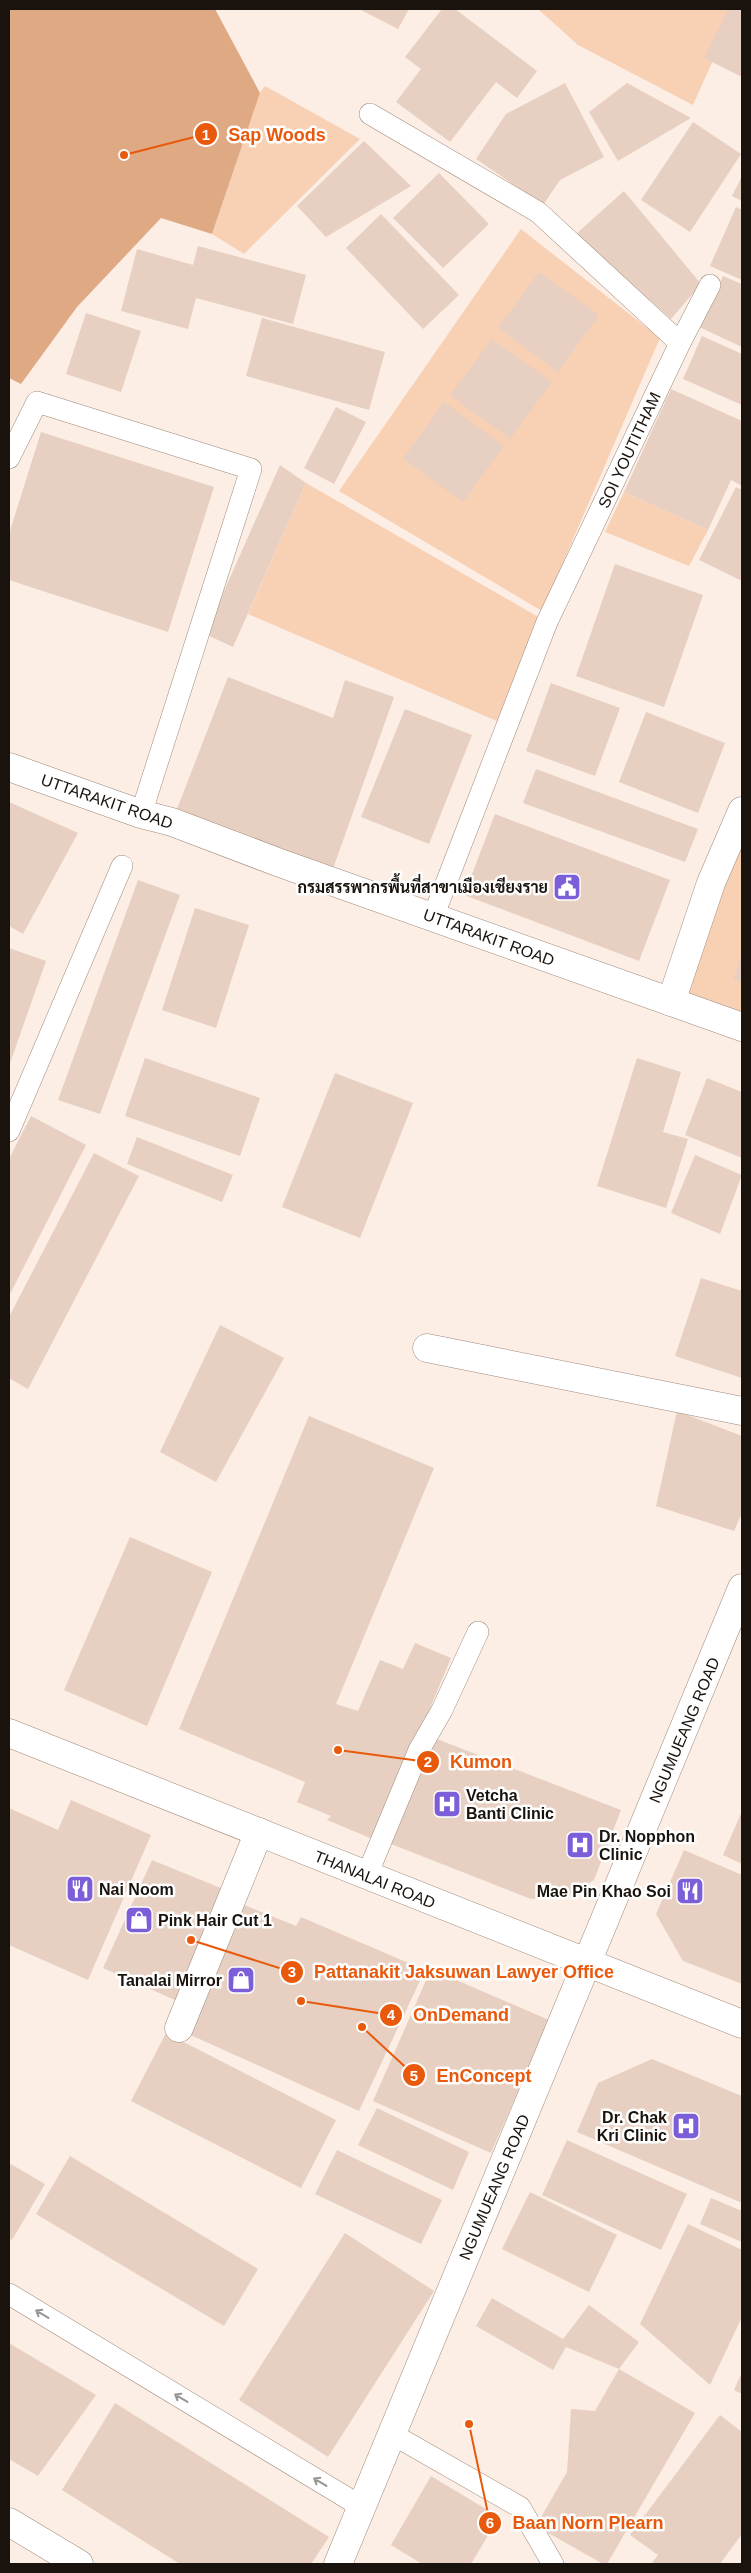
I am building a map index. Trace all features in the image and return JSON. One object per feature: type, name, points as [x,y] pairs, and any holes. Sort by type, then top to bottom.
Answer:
[{"type":"street","name":"UTTARAKIT ROAD","points":[[9,767],[142,814],[172,822],[742,1027]]},
{"type":"street","points":[[671,1002],[711,883],[742,811]]},
{"type":"street","points":[[427,1348],[742,1411]]},
{"type":"street","name":"NGUMUEANG ROAD","points":[[338,2564],[742,1588]]},
{"type":"street","name":"THANALAI ROAD","points":[[9,1733],[742,2024]]},
{"type":"street","points":[[179,2028],[259,1832]]},
{"type":"street","points":[[9,2522],[79,2564]]},
{"type":"lane","points":[[370,114],[538,212],[680,343]]},
{"type":"lane","name":"SOI YOUTITHAM","points":[[433,917],[547,622],[680,343],[710,285]]},
{"type":"lane","points":[[9,458],[37,402],[251,469],[142,814]]},
{"type":"lane","points":[[9,1130],[122,866]]},
{"type":"lane","points":[[367,1875],[419,1750],[442,1710],[478,1632]]},
{"type":"lane","points":[[9,2294],[362,2507]]},
{"type":"lane","points":[[392,2434],[520,2507],[553,2564]]},
{"type":"shaded area","points":[[9,9],[215,9],[260,93],[212,234],[161,218],[77,307],[21,384],[9,378]]},
{"type":"shaded area","points":[[538,9],[736,9],[693,105],[578,45]]},
{"type":"shaded area","points":[[265,86],[360,139],[244,254],[212,234],[260,93]]},
{"type":"shaded area","points":[[521,229],[660,338],[542,611],[339,491]]},
{"type":"shaded area","points":[[306,483],[547,622],[506,725],[248,614]]},
{"type":"shaded area","points":[[624,492],[708,530],[689,566],[605,532]]},
{"type":"shaded area","points":[[742,838],[742,1014],[684,991]]},
{"type":"building","points":[[359,9],[409,9],[398,29]]},
{"type":"building","points":[[442,9],[455,9],[537,71],[517,98],[496,82],[450,142],[396,102],[421,69],[405,57]]},
{"type":"building","points":[[728,9],[742,9],[742,77],[704,58]]},
{"type":"building","points":[[565,83],[604,157],[560,180],[543,205],[476,159],[506,114]]},
{"type":"building","points":[[627,83],[691,118],[618,161],[589,112]]},
{"type":"building","points":[[693,122],[741,154],[690,232],[641,200]]},
{"type":"building","points":[[364,141],[411,186],[326,237],[297,206]]},
{"type":"building","points":[[439,173],[489,224],[443,268],[393,218]]},
{"type":"building","points":[[742,176],[742,201],[732,196]]},
{"type":"building","points":[[624,191],[701,284],[671,319],[576,234]]},
{"type":"building","points":[[736,207],[742,210],[742,280],[710,266]]},
{"type":"building","points":[[381,214],[459,295],[423,329],[346,248]]},
{"type":"building","points":[[198,246],[306,275],[293,324],[196,298],[188,329],[121,311],[137,249],[193,265]]},
{"type":"building","points":[[539,272],[599,315],[558,372],[498,328]]},
{"type":"building","points":[[723,276],[742,284],[742,347],[699,327]]},
{"type":"building","points":[[86,313],[141,331],[121,392],[66,374]]},
{"type":"building","points":[[262,318],[385,352],[369,410],[246,376]]},
{"type":"building","points":[[702,336],[742,354],[742,405],[683,379]]},
{"type":"building","points":[[492,339],[552,382],[510,439],[450,395]]},
{"type":"building","points":[[671,389],[742,421],[742,486],[731,480],[708,530],[624,492]]},
{"type":"building","points":[[444,402],[504,446],[463,502],[403,459]]},
{"type":"building","points":[[336,407],[366,422],[334,484],[304,468]]},
{"type":"building","points":[[41,432],[214,487],[168,632],[9,580],[9,534]]},
{"type":"building","points":[[280,465],[306,483],[233,647],[205,634]]},
{"type":"building","points":[[736,487],[742,490],[742,581],[699,560]]},
{"type":"building","points":[[615,564],[703,595],[664,707],[576,676]]},
{"type":"building","points":[[228,677],[333,718],[345,680],[394,697],[329,880],[172,822]]},
{"type":"building","points":[[551,683],[620,708],[595,776],[526,751]]},
{"type":"building","points":[[405,709],[472,735],[429,844],[361,817]]},
{"type":"building","points":[[646,712],[725,743],[698,813],[619,782]]},
{"type":"building","points":[[536,769],[698,829],[685,862],[523,803]]},
{"type":"building","points":[[9,802],[78,833],[23,934],[9,926]]},
{"type":"building","name":"กรมสรรพากรพื้นที่สาขาเมืองเชียงราย","points":[[495,814],[670,880],[639,961],[464,895]]},
{"type":"building","points":[[138,880],[180,895],[100,1114],[58,1100]]},
{"type":"building","points":[[195,908],[249,925],[216,1028],[162,1010]]},
{"type":"building","points":[[9,948],[46,961],[9,1066]]},
{"type":"building","points":[[742,956],[742,983],[733,979]]},
{"type":"building","points":[[145,1058],[260,1098],[240,1156],[125,1116]]},
{"type":"building","points":[[637,1058],[681,1072],[663,1132],[688,1139],[666,1208],[597,1186]]},
{"type":"building","points":[[335,1073],[413,1103],[360,1238],[282,1207]]},
{"type":"building","points":[[707,1078],[742,1092],[742,1158],[685,1135]]},
{"type":"building","points":[[31,1116],[86,1145],[9,1296],[9,1159]]},
{"type":"building","points":[[137,1137],[233,1175],[222,1202],[127,1164]]},
{"type":"building","points":[[94,1153],[139,1176],[28,1389],[9,1378],[9,1317]]},
{"type":"building","points":[[695,1155],[742,1175],[720,1234],[671,1213]]},
{"type":"building","points":[[701,1278],[742,1291],[742,1378],[675,1356]]},
{"type":"building","points":[[220,1325],[284,1358],[216,1482],[160,1452]]},
{"type":"building","points":[[677,1411],[742,1436],[742,1513],[734,1531],[656,1506]]},
{"type":"building","points":[[309,1416],[434,1468],[336,1704],[358,1711],[380,1660],[403,1669],[415,1643],[451,1658],[375,1840],[327,1820],[331,1816],[297,1802],[305,1782],[179,1729]]},
{"type":"building","points":[[130,1537],[212,1572],[147,1726],[64,1690]]},
{"type":"building","points":[[429,1736],[621,1810],[594,1880],[569,1896],[531,1899],[386,1842]]},
{"type":"building","name":"Nai Noom","points":[[71,1800],[151,1835],[88,1980],[9,1945],[9,1808],[58,1830]]},
{"type":"building","points":[[742,1811],[742,1864],[723,1855]]},
{"type":"building","points":[[684,1850],[742,1875],[742,1984],[683,1961],[656,1914]]},
{"type":"building","points":[[152,1860],[228,1891],[177,2001],[103,1968]]},
{"type":"building","points":[[239,1903],[296,1926],[301,1917],[425,1970],[359,2111],[184,2032]]},
{"type":"building","points":[[431,1969],[549,2020],[491,2153],[373,2101]]},
{"type":"building","points":[[166,2033],[336,2120],[301,2188],[131,2101]]},
{"type":"building","points":[[652,2059],[742,2096],[742,2203],[577,2132],[598,2083]]},
{"type":"building","points":[[377,2108],[469,2152],[453,2190],[358,2145]]},
{"type":"building","points":[[567,2140],[687,2194],[661,2250],[542,2195]]},
{"type":"building","points":[[337,2150],[442,2200],[421,2244],[315,2194]]},
{"type":"building","points":[[70,2156],[258,2269],[224,2326],[36,2214]]},
{"type":"building","points":[[9,2163],[45,2184],[12,2240],[9,2238]]},
{"type":"building","points":[[530,2192],[617,2235],[589,2292],[502,2249]]},
{"type":"building","points":[[711,2198],[742,2211],[742,2242],[700,2224]]},
{"type":"building","points":[[688,2224],[742,2250],[742,2317],[710,2385],[640,2324]]},
{"type":"building","points":[[345,2233],[434,2291],[328,2457],[239,2400]]},
{"type":"building","points":[[492,2298],[563,2339],[589,2305],[639,2342],[619,2369],[566,2347],[553,2370],[476,2326]]},
{"type":"building","points":[[9,2343],[96,2395],[38,2476],[9,2459]]},
{"type":"building","points":[[619,2369],[695,2413],[607,2564],[603,2564],[536,2526],[567,2472],[571,2409],[595,2411]]},
{"type":"building","points":[[742,2372],[742,2394],[734,2390]]},
{"type":"building","points":[[115,2403],[329,2537],[311,2564],[180,2564],[62,2490]]},
{"type":"building","points":[[720,2415],[742,2432],[742,2534],[720,2564],[651,2564],[658,2555],[630,2535]]},
{"type":"building","points":[[431,2476],[499,2517],[471,2564],[422,2564],[391,2545]]},
{"type":"place","name":"Sap Woods","points":[[124,155]]},
{"type":"place","name":"กรมสรรพากรพื้นที่สาขาเมืองเชียงราย","points":[[567,887]]},
{"type":"place","name":"Kumon","points":[[338,1750]]},
{"type":"place","name":"Vetcha Banti Clinic","points":[[447,1804]]},
{"type":"place","name":"Dr. Nopphon Clinic","points":[[580,1845]]},
{"type":"place","name":"Nai Noom","points":[[80,1889]]},
{"type":"place","name":"Mae Pin Khao Soi","points":[[690,1891]]},
{"type":"place","name":"Pink Hair Cut 1","points":[[139,1920]]},
{"type":"place","name":"Pattanakit Jaksuwan Lawyer Office","points":[[191,1940]]},
{"type":"place","name":"Tanalai Mirror","points":[[241,1980]]},
{"type":"place","name":"OnDemand","points":[[301,2001]]},
{"type":"place","name":"EnConcept","points":[[362,2027]]},
{"type":"place","name":"Dr. Chak Kri Clinic","points":[[686,2126]]},
{"type":"place","name":"Baan Norn Plearn","points":[[469,2424]]}]
